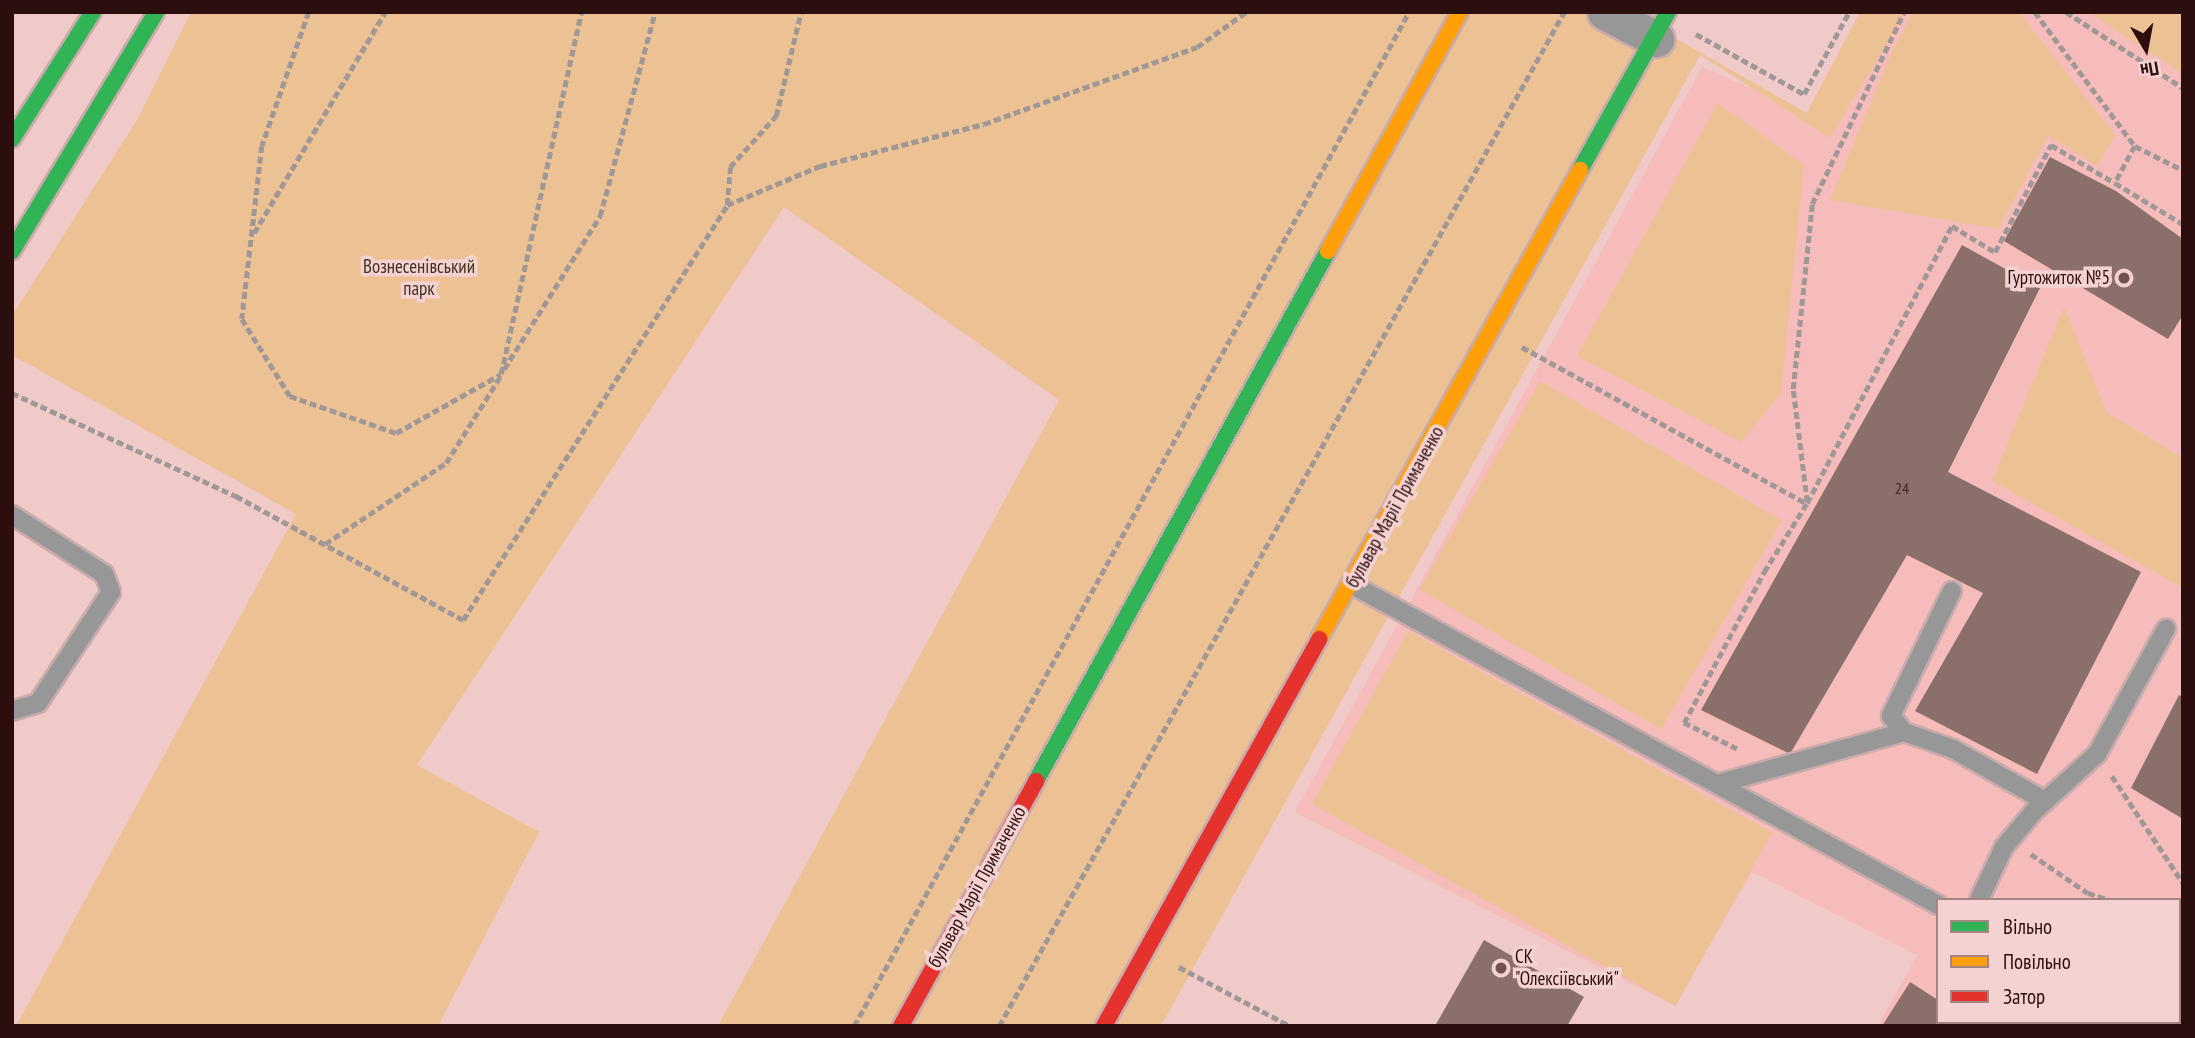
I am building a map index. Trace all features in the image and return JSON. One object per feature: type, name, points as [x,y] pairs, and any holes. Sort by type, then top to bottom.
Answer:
[{"type":"street","points":[[12,139],[93,12]]},
{"type":"street","points":[[12,251],[156,12]]},
{"type":"street","name":"бульвар Марії Примаченко","points":[[901,1026],[1460,12]]},
{"type":"street","name":"бульвар Марії Примаченко","points":[[1104,1026],[1662,26],[1605,12]]},
{"type":"lane","points":[[12,515],[104,575],[111,592],[38,703],[12,711]]},
{"type":"lane","points":[[1352,584],[1936,904]]},
{"type":"lane","points":[[1952,591],[1891,716],[1904,732],[1953,749],[2045,802]]},
{"type":"lane","points":[[1980,898],[2010,840],[2045,802],[2097,754],[2166,629]]},
{"type":"lane","points":[[1717,784],[1904,732]]},
{"type":"path","points":[[309,12],[262,146],[242,319],[290,396],[396,433],[501,374],[581,12]]},
{"type":"path","points":[[252,237],[385,12]]},
{"type":"path","points":[[325,544],[446,463],[600,216],[655,12]]},
{"type":"path","points":[[12,393],[236,496],[463,620],[727,205],[730,167],[776,116],[801,12]]},
{"type":"path","points":[[727,205],[820,166],[984,124],[1197,47],[1246,12]]},
{"type":"path","points":[[854,1026],[1409,12]]},
{"type":"path","points":[[999,1026],[1564,12]]},
{"type":"path","points":[[1706,39],[1804,94],[1849,12]]},
{"type":"path","points":[[1807,503],[1793,389],[1812,204],[1904,12]]},
{"type":"path","points":[[2035,12],[2135,146],[2183,170]]},
{"type":"path","points":[[2066,12],[2183,88]]},
{"type":"path","points":[[1775,768],[1684,723],[1764,572],[1807,503],[1952,226],[1995,251],[2051,145],[2183,224]]},
{"type":"path","points":[[2115,183],[2135,146]]},
{"type":"path","points":[[1493,331],[1807,503]]},
{"type":"path","points":[[2097,754],[2183,883]]},
{"type":"path","points":[[2010,840],[2088,893],[2103,898]]},
{"type":"path","points":[[1179,967],[1290,1026]]},
{"type":"shaded area","points":[[1860,12],[2183,12],[2183,1026],[1878,1026],[1917,955],[1752,872],[1675,1006],[1295,812],[1702,67],[1807,113]]},
{"type":"green space","name":"Вознесенівський парк","points":[[191,12],[1629,12],[1807,113],[1860,12],[1906,12],[1830,138],[1700,55],[1161,1026],[718,1026],[1059,400],[784,207],[417,765],[539,832],[438,1026],[16,1026],[296,514],[12,355],[12,316],[137,120]]},
{"type":"green space","points":[[1913,12],[2019,12],[2115,135],[2097,166],[2048,136],[1998,229],[1830,200],[1892,52]]},
{"type":"green space","points":[[2088,12],[2183,12],[2183,74]]},
{"type":"green space","points":[[1718,103],[1804,165],[1781,393],[1741,442],[1577,356]]},
{"type":"green space","points":[[2064,307],[2106,412],[2183,458],[2183,588],[1992,481]]},
{"type":"green space","points":[[1540,381],[1782,520],[1661,729],[1420,590]]},
{"type":"green space","points":[[1408,631],[1772,833],[1676,1006],[1312,804]]},
{"type":"green space","points":[[2181,992],[2183,1026],[2136,1024],[2181,1024]]},
{"type":"building","name":"Гуртожиток №5","points":[[2050,157],[2116,191],[2183,239],[2183,315],[2168,339],[2004,241]]},
{"type":"building","points":[[1962,245],[2040,288],[1948,472],[2141,572],[2037,774],[1915,711],[1983,593],[1907,555],[1790,754],[1701,710]]},
{"type":"building","points":[[2179,695],[2183,697],[2183,819],[2131,788]]},
{"type":"building","name":"СК \"Олексіївський\"","points":[[1484,940],[1584,997],[1567,1026],[1435,1026]]},
{"type":"building","points":[[1910,982],[1936,999],[1936,1024],[1978,1026],[1882,1026]]},
{"type":"traffic: fast","points":[[12,139],[93,12]]},
{"type":"traffic: fast","points":[[12,251],[156,12]]},
{"type":"traffic: fast","points":[[1580,170],[1668,12]]},
{"type":"traffic: fast","points":[[1036,781],[1328,251]]},
{"type":"traffic: slow","points":[[1328,251],[1460,12]]},
{"type":"traffic: slow","points":[[1319,639],[1580,170]]},
{"type":"traffic: jam","points":[[1104,1026],[1319,639]]},
{"type":"traffic: jam","points":[[901,1026],[1036,781]]},
{"type":"place","name":"Гуртожиток №5","points":[[2124,278]]},
{"type":"place","name":"СК \"Олексіївський\"","points":[[1501,968]]}]
